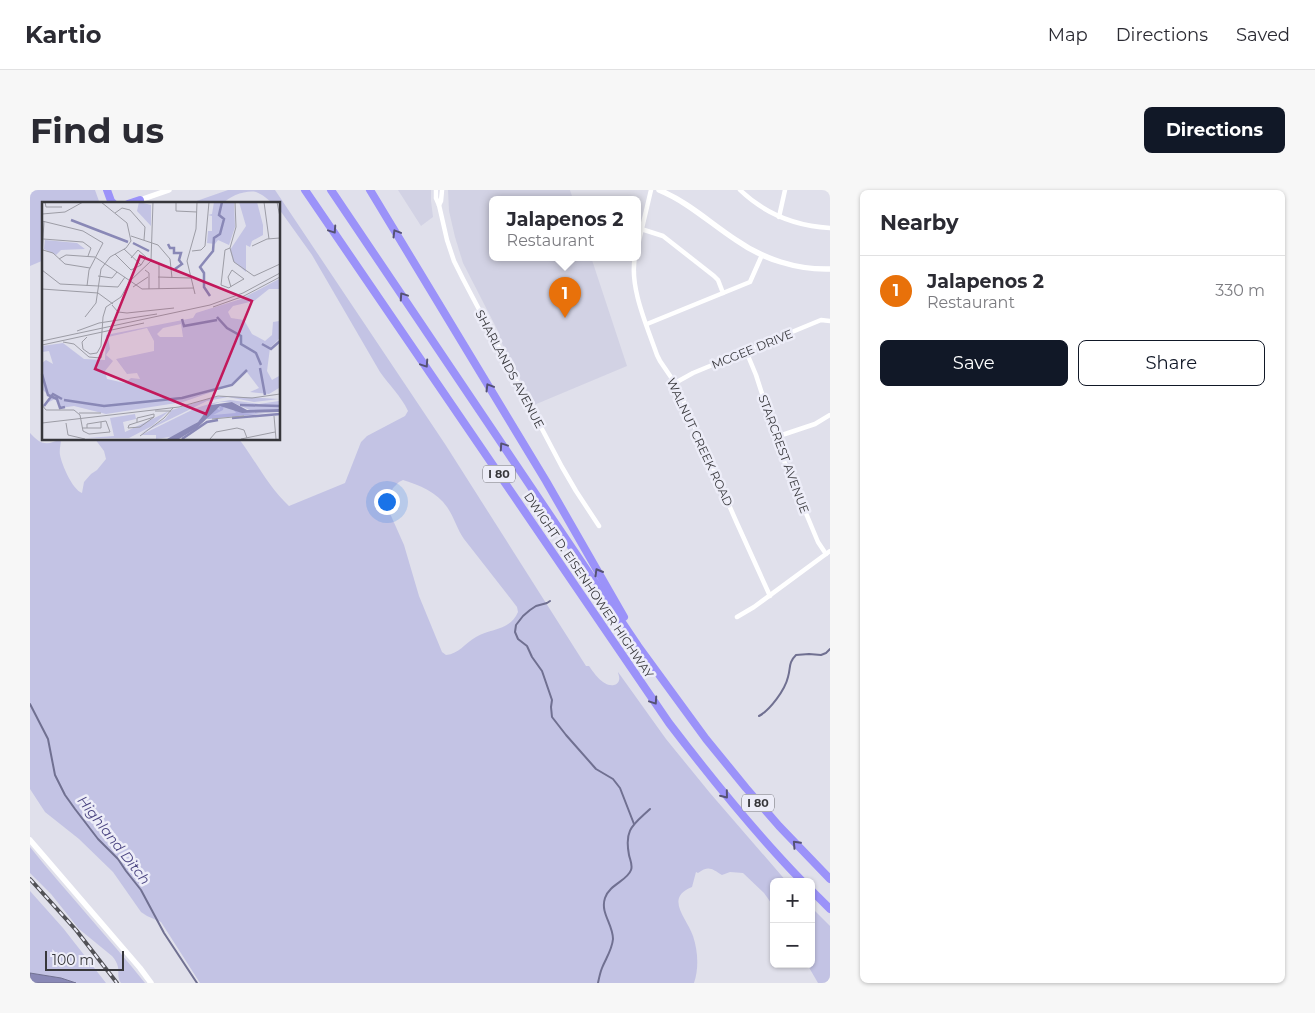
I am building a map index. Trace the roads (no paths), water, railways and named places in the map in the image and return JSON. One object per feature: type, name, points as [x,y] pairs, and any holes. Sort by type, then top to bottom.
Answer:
[{"type":"highway","points":[[107,190],[112,202]]},
{"type":"highway","name":"DWIGHT D. EISENHOWER HIGHWAY","points":[[305,190],[670,723],[734,806],[799,878]]},
{"type":"highway","name":"DWIGHT D. EISENHOWER HIGHWAY","points":[[331,190],[638,646],[706,739],[746,788],[779,826],[830,879]]},
{"type":"highway","points":[[370,190],[546,481],[618,606],[638,646]]},
{"type":"highway","points":[[134,202],[140,200]]},
{"type":"highway","points":[[815,894],[830,909]]},
{"type":"main road","points":[[140,200],[169,190]]},
{"type":"main road","points":[[659,190],[674,196],[736,241],[762,255],[798,266],[830,269]]},
{"type":"main road","points":[[30,840],[134,960],[151,983]]},
{"type":"street","name":"SHARLANDS AVENUE","points":[[436,190],[436,198],[449,245],[463,279],[562,467],[599,526]]},
{"type":"street","name":"SHARLANDS AVENUE","points":[[439,205],[442,190]]},
{"type":"street","points":[[641,225],[651,190]]},
{"type":"street","points":[[740,190],[758,205],[778,217],[804,225],[830,228]]},
{"type":"street","points":[[778,217],[785,190]]},
{"type":"street","points":[[641,229],[663,236],[694,260],[718,280],[723,293]]},
{"type":"street","points":[[647,324],[750,282],[762,255]]},
{"type":"street","name":"WALNUT CREEK ROAD","points":[[634,261],[633,272],[636,290],[660,361],[675,383],[770,596]]},
{"type":"street","name":"MCGEE DRIVE","points":[[675,383],[693,373],[821,320],[830,321]]},
{"type":"street","name":"STARCREST AVENUE","points":[[746,351],[756,375],[782,456],[818,542],[828,553]]},
{"type":"street","points":[[776,437],[815,424],[830,415]]},
{"type":"street","points":[[737,617],[754,608],[828,553]]},
{"type":"waterway","points":[[550,601],[536,606],[523,616],[516,625],[515,632],[518,639],[527,646],[542,671],[552,700],[552,717],[596,769],[613,779],[620,788],[634,824]]},
{"type":"waterway","points":[[759,716],[768,709],[780,693],[789,674],[793,658],[796,655],[821,655],[830,649]]},
{"type":"waterway","name":"Highland Ditch","points":[[30,704],[48,739],[55,775],[65,795],[98,839],[118,859],[141,890],[164,933],[197,983]]},
{"type":"waterway","points":[[598,983],[613,939],[604,909],[605,898],[607,893],[629,874],[632,864],[628,846],[629,833],[631,828],[650,809]]},
{"type":"railway","points":[[30,879],[76,930],[117,983]]},
{"type":"place","name":"Jalapenos 2","points":[[565,318]]}]
